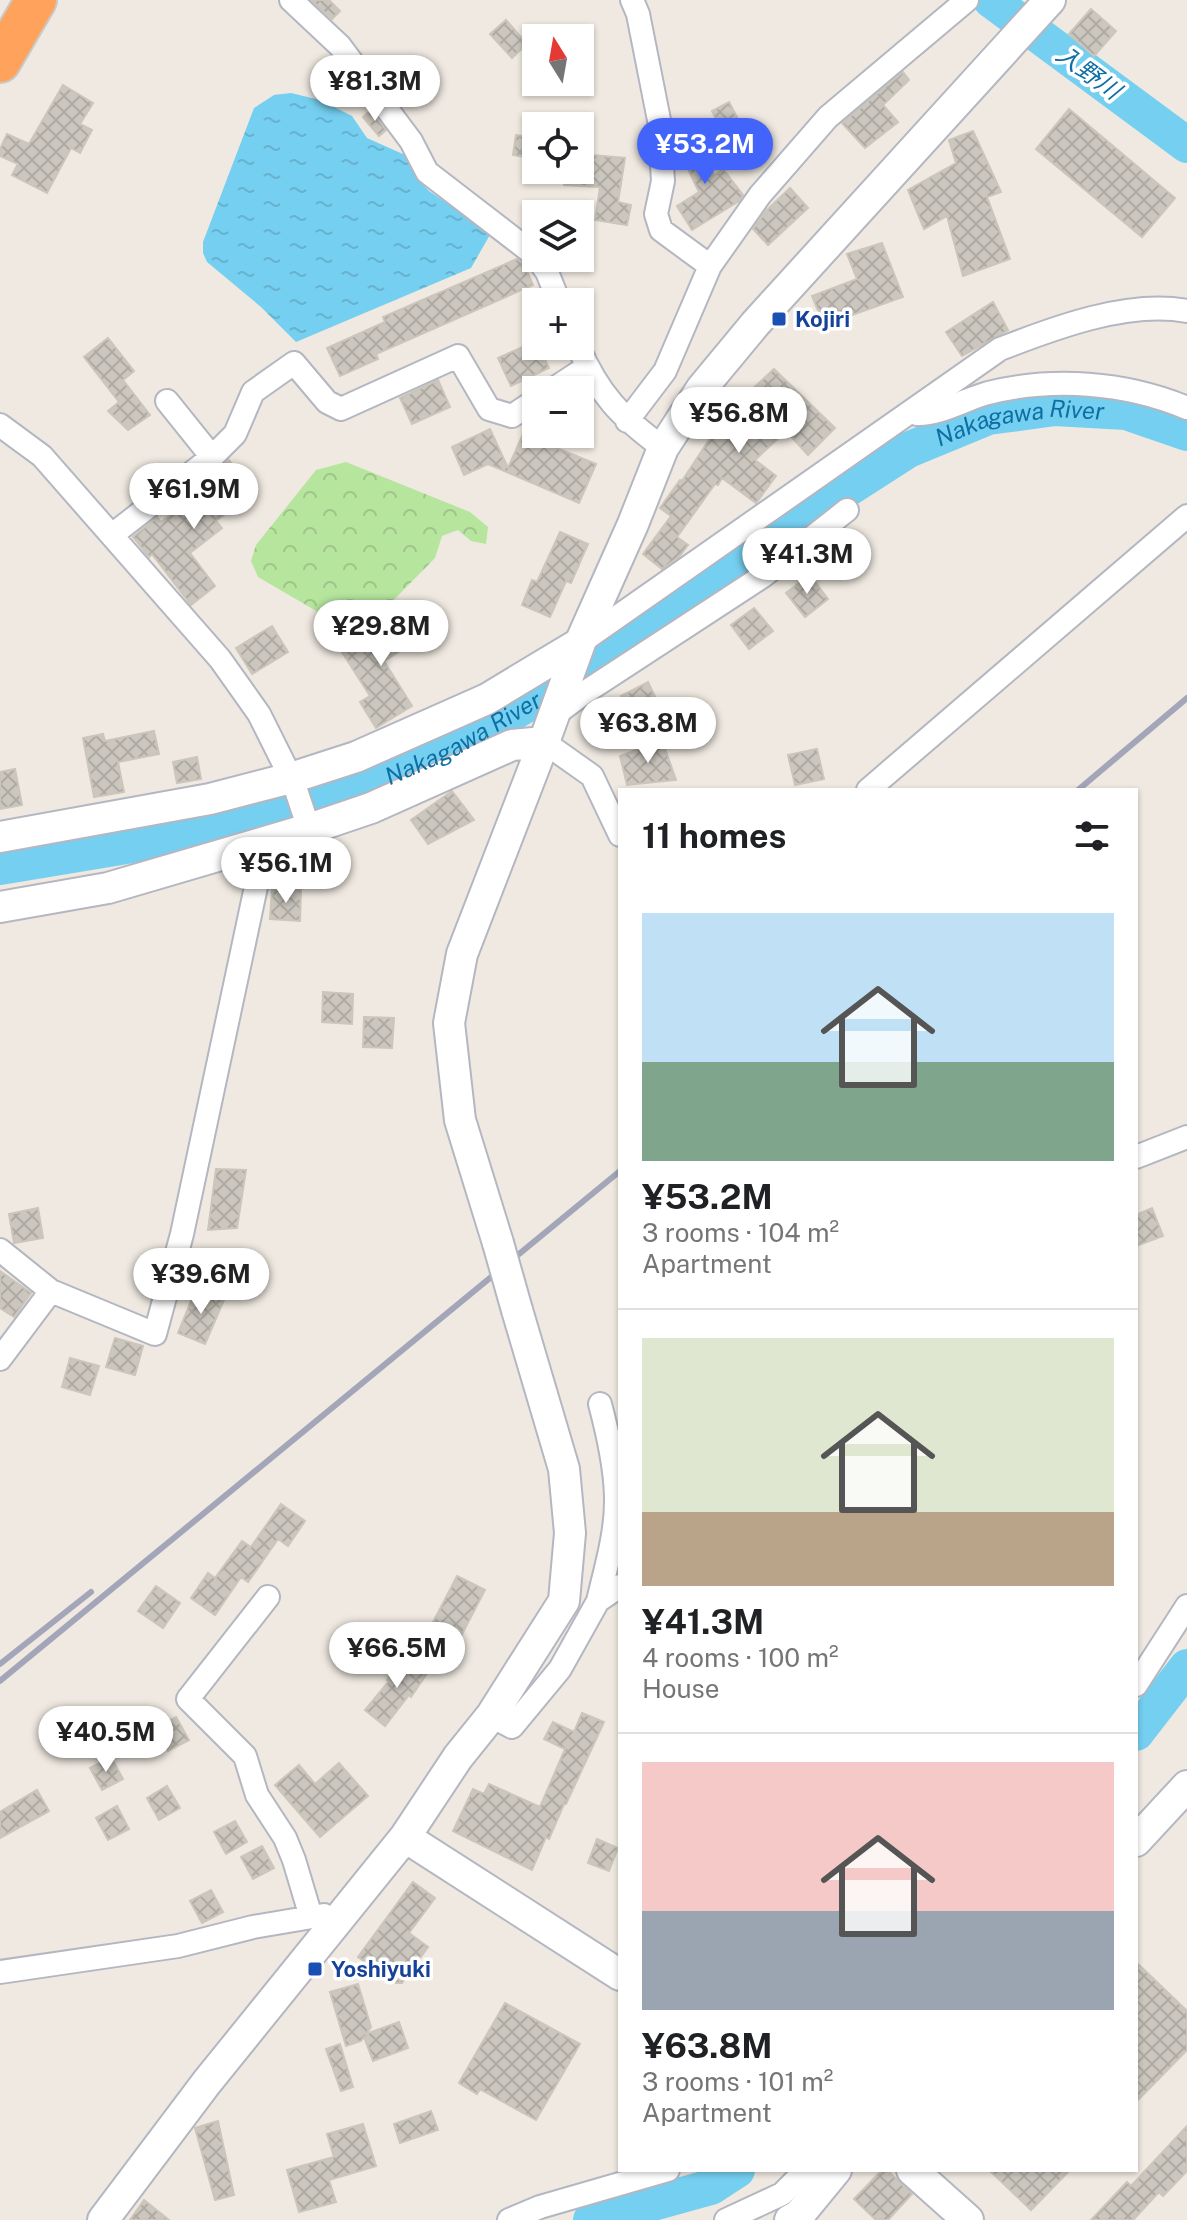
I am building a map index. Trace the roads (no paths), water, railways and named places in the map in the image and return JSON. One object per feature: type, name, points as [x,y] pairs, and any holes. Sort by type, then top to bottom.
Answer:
[{"type":"highway","points":[[0,9],[6,0]]},
{"type":"highway","points":[[0,62],[36,0]]},
{"type":"street","points":[[291,0],[340,46],[411,141],[427,172],[522,245]]},
{"type":"street","points":[[632,0],[638,14],[659,120],[663,181],[656,214],[661,230],[710,266]]},
{"type":"street","points":[[627,421],[665,371],[710,266],[760,195],[828,117],[967,0]]},
{"type":"street","points":[[103,2220],[207,2082],[405,1837],[458,1757],[491,1716],[564,1601],[570,1533],[564,1469],[460,1120],[449,1023],[462,954],[580,643],[663,448],[702,388],[755,324],[1032,19]]},
{"type":"street","points":[[0,837],[293,781],[356,757],[487,699],[580,643],[1000,349],[1048,331],[1128,312],[1172,308],[1187,311]]},
{"type":"street","points":[[112,535],[212,457],[235,434],[253,392],[294,363],[327,402],[341,409],[458,356],[489,409],[512,416],[522,409]]},
{"type":"street","points":[[584,360],[601,391],[627,421],[663,448]]},
{"type":"street","points":[[573,376],[587,367]]},
{"type":"street","points":[[913,411],[920,415],[987,394],[1029,385],[1115,387],[1152,395],[1187,408]]},
{"type":"street","points":[[167,401],[212,457]]},
{"type":"street","points":[[0,425],[42,456],[220,659],[259,714],[293,781],[310,842],[273,862],[257,882],[182,1234],[155,1334],[51,1291],[0,1250]]},
{"type":"street","points":[[0,907],[108,888],[307,824],[371,808],[549,729],[584,693],[763,576],[847,510]]},
{"type":"street","points":[[870,788],[1187,516]]},
{"type":"street","points":[[549,729],[592,776],[618,831]]},
{"type":"street","points":[[1138,1156],[1187,1137]]},
{"type":"street","points":[[0,1359],[51,1291]]},
{"type":"street","points":[[491,1716],[512,1727],[560,1669],[598,1601],[612,1542],[616,1497],[610,1446],[600,1404]]},
{"type":"street","points":[[598,1601],[618,1587]]},
{"type":"street","points":[[268,1597],[188,1699],[245,1756],[257,1795],[285,1838],[311,1917]]},
{"type":"street","points":[[1138,1682],[1187,1606]]},
{"type":"street","points":[[1138,1839],[1187,1786]]},
{"type":"street","points":[[405,1837],[618,1974]]},
{"type":"street","points":[[0,1972],[178,1946],[253,1927],[345,1912]]},
{"type":"street","points":[[509,2220],[540,2207],[661,2172]]},
{"type":"street","points":[[726,2220],[782,2194],[804,2172]]},
{"type":"street","points":[[790,2220],[799,2215],[834,2172]]},
{"type":"street","points":[[914,2172],[968,2220]]},
{"type":"water","points":[[291,93],[320,100],[352,116],[367,138],[405,155],[418,179],[429,191],[491,233],[471,268],[296,342],[261,307],[207,262],[203,242],[254,108],[274,95]]},
{"type":"waterway","name":"入野川","points":[[991,0],[1187,145]]},
{"type":"waterway","name":"Nakagawa River","points":[[0,867],[223,830],[342,796],[447,751],[610,656],[815,510],[908,450],[988,417],[1055,408],[1126,412],[1187,433]]},
{"type":"waterway","name":"Nakagawa River","points":[[1138,1730],[1187,1667]]},
{"type":"waterway","name":"Nakagawa River","points":[[591,2220],[711,2187],[734,2172]]},
{"type":"railway","points":[[1080,788],[1187,698]]},
{"type":"railway","points":[[0,1681],[618,1173]]},
{"type":"railway","points":[[0,1664],[91,1592]]},
{"type":"place","name":"Kojiri","points":[[779,319]]},
{"type":"place","name":"Yoshiyuki","points":[[315,1969]]}]
